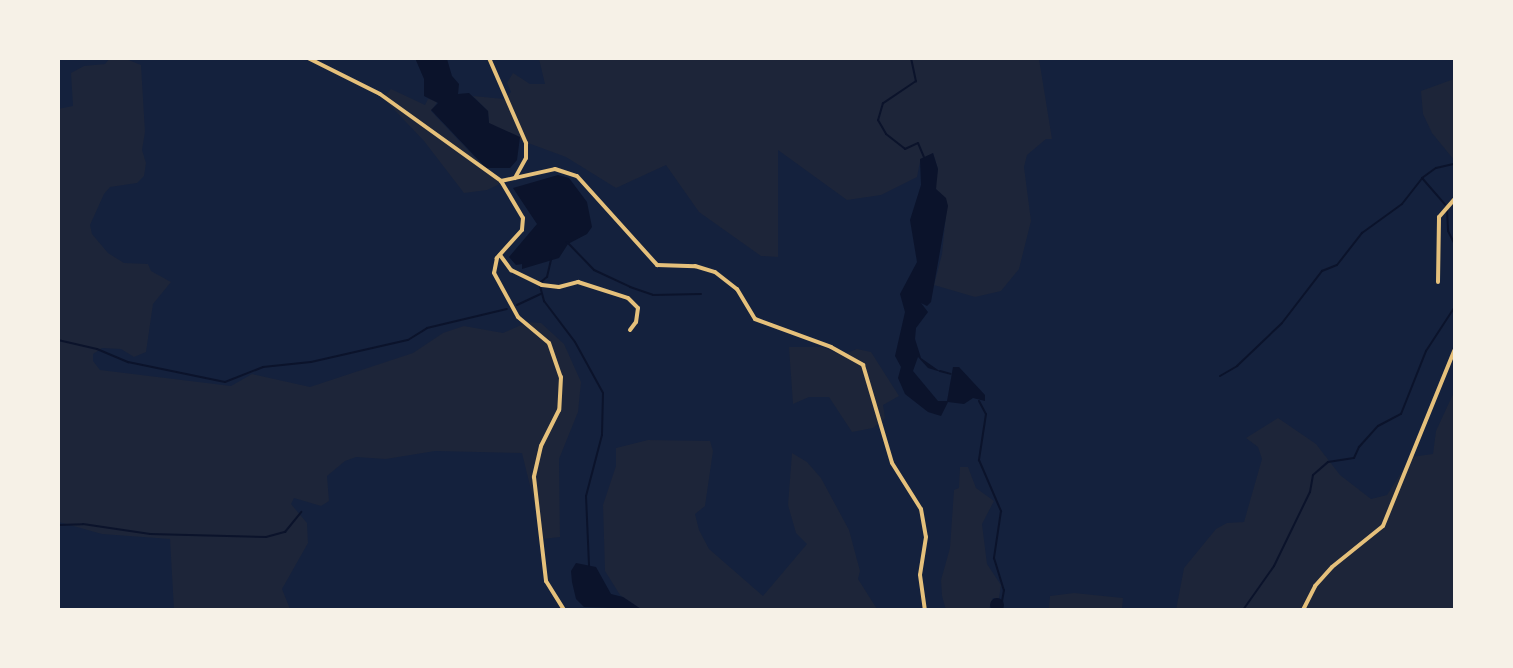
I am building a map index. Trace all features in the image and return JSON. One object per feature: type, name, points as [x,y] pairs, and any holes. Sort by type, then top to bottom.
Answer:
[{"type":"street","points":[[308,58],[380,94],[501,181],[524,223],[500,255],[495,266],[495,278],[518,317],[549,343],[563,386],[559,410],[541,446],[534,477],[546,581],[564,609]]},
{"type":"street","points":[[489,58],[526,143],[526,158],[514,179]]},
{"type":"street","points":[[501,181],[555,169],[577,176],[657,265],[694,266],[715,272],[737,289],[755,319],[831,347],[862,365],[892,463],[921,509],[926,537],[920,583],[925,609]]},
{"type":"street","points":[[1438,282],[1439,217],[1455,200]]},
{"type":"street","points":[[500,255],[511,270],[542,285],[559,287],[578,282],[628,298],[638,308],[636,322],[630,330]]},
{"type":"street","points":[[1303,609],[1315,586],[1332,567],[1383,526],[1455,351]]},
{"type":"shaded area","points":[[110,58],[126,59],[141,65],[145,132],[142,150],[146,163],[144,176],[137,183],[110,187],[104,194],[90,225],[92,234],[108,253],[124,263],[148,264],[151,271],[171,282],[153,304],[146,352],[134,357],[121,349],[102,348],[93,354],[93,361],[100,370],[231,386],[252,374],[310,387],[413,353],[443,333],[464,326],[503,333],[528,322],[541,323],[564,344],[581,382],[578,412],[559,459],[560,537],[543,539],[522,453],[435,451],[386,459],[356,457],[345,461],[327,476],[329,501],[321,506],[294,498],[291,504],[307,523],[308,543],[282,589],[290,609],[174,610],[170,539],[102,534],[59,522],[58,109],[73,106],[71,73],[84,66],[105,64]]},
{"type":"shaded area","points":[[415,58],[447,59],[452,76],[459,84],[458,94],[469,93],[488,111],[489,123],[520,137],[517,160],[510,168],[486,168],[431,110],[438,103],[424,96],[424,79]]},
{"type":"shaded area","points":[[539,59],[1039,59],[1052,139],[1046,139],[1027,155],[1024,167],[1031,221],[1019,269],[1001,291],[975,297],[934,285],[942,254],[946,214],[935,186],[938,169],[933,153],[920,162],[917,177],[881,195],[847,200],[778,150],[778,257],[761,256],[699,212],[666,165],[616,188],[566,157],[520,140],[489,123],[488,111],[473,96],[504,99],[511,92],[507,83],[513,73],[530,84],[545,84]]},
{"type":"shaded area","points":[[1454,79],[1454,160],[1432,133],[1423,114],[1421,91]]},
{"type":"shaded area","points":[[391,89],[425,105],[428,99],[438,101],[431,111],[482,165],[504,182],[487,190],[464,193],[424,141],[383,98]]},
{"type":"shaded area","points":[[933,153],[938,169],[936,189],[946,198],[948,206],[931,302],[927,306],[921,303],[928,312],[916,328],[915,339],[921,358],[941,372],[928,368],[918,357],[913,371],[938,401],[947,401],[953,367],[959,367],[985,395],[985,401],[973,398],[964,404],[948,402],[941,416],[928,412],[905,394],[898,378],[901,367],[895,356],[905,312],[900,294],[917,262],[910,220],[921,185],[920,159]]},
{"type":"shaded area","points":[[558,175],[569,178],[587,202],[592,227],[587,234],[568,244],[559,258],[522,269],[522,264],[516,265],[509,257],[537,224],[513,188]]},
{"type":"shaded area","points":[[789,347],[823,347],[842,355],[857,349],[871,352],[899,396],[883,405],[885,418],[873,428],[852,432],[829,397],[809,397],[793,404]]},
{"type":"shaded area","points":[[1454,392],[1454,609],[1176,610],[1184,568],[1216,529],[1227,523],[1244,522],[1262,459],[1258,447],[1246,438],[1278,418],[1316,444],[1340,475],[1371,499],[1387,495],[1411,457],[1433,454],[1436,431]]},
{"type":"shaded area","points":[[648,440],[710,441],[713,451],[705,506],[695,514],[699,530],[709,549],[763,596],[807,544],[796,533],[788,505],[792,453],[807,462],[821,478],[849,530],[860,571],[858,579],[877,609],[641,609],[620,595],[605,571],[603,505],[616,466],[616,448]]},
{"type":"shaded area","points":[[960,467],[968,467],[976,488],[994,501],[982,524],[987,564],[1001,585],[999,598],[993,598],[989,609],[946,610],[942,596],[941,580],[950,548],[954,490],[959,488]]},
{"type":"shaded area","points":[[576,563],[596,567],[611,594],[623,597],[641,609],[584,607],[576,599],[572,582],[571,571]]},
{"type":"shaded area","points":[[1074,593],[1123,598],[1122,609],[1049,609],[1050,596]]},
{"type":"shaded area","points":[[994,598],[1000,598],[1004,605],[1000,612],[994,612],[990,608],[990,602]]},
{"type":"waterway","points":[[911,58],[916,81],[883,103],[878,120],[886,134],[905,149],[918,143],[924,157]]},
{"type":"waterway","points":[[1220,376],[1237,366],[1282,323],[1322,271],[1337,265],[1362,233],[1402,204],[1422,178],[1436,168],[1454,164]]},
{"type":"waterway","points":[[1422,178],[1445,204]]},
{"type":"waterway","points":[[1447,210],[1448,231],[1454,243]]},
{"type":"waterway","points":[[567,242],[594,270],[630,287],[653,295],[701,294]]},
{"type":"waterway","points":[[541,282],[547,277],[551,259]]},
{"type":"waterway","points":[[540,286],[544,301],[575,342],[603,393],[602,435],[586,496],[589,566]]},
{"type":"waterway","points":[[517,305],[541,294]]},
{"type":"waterway","points":[[1243,610],[1274,566],[1310,492],[1313,475],[1328,462],[1354,458],[1359,447],[1378,426],[1401,414],[1426,351],[1454,308]]},
{"type":"waterway","points":[[58,340],[97,349],[128,362],[225,382],[263,367],[311,362],[408,340],[427,328],[507,309]]},
{"type":"waterway","points":[[940,371],[951,374]]},
{"type":"waterway","points":[[979,401],[986,414],[979,460],[1001,511],[994,558],[1004,590],[1002,601]]},
{"type":"waterway","points":[[58,525],[83,524],[150,534],[266,537],[285,532],[301,512]]}]
